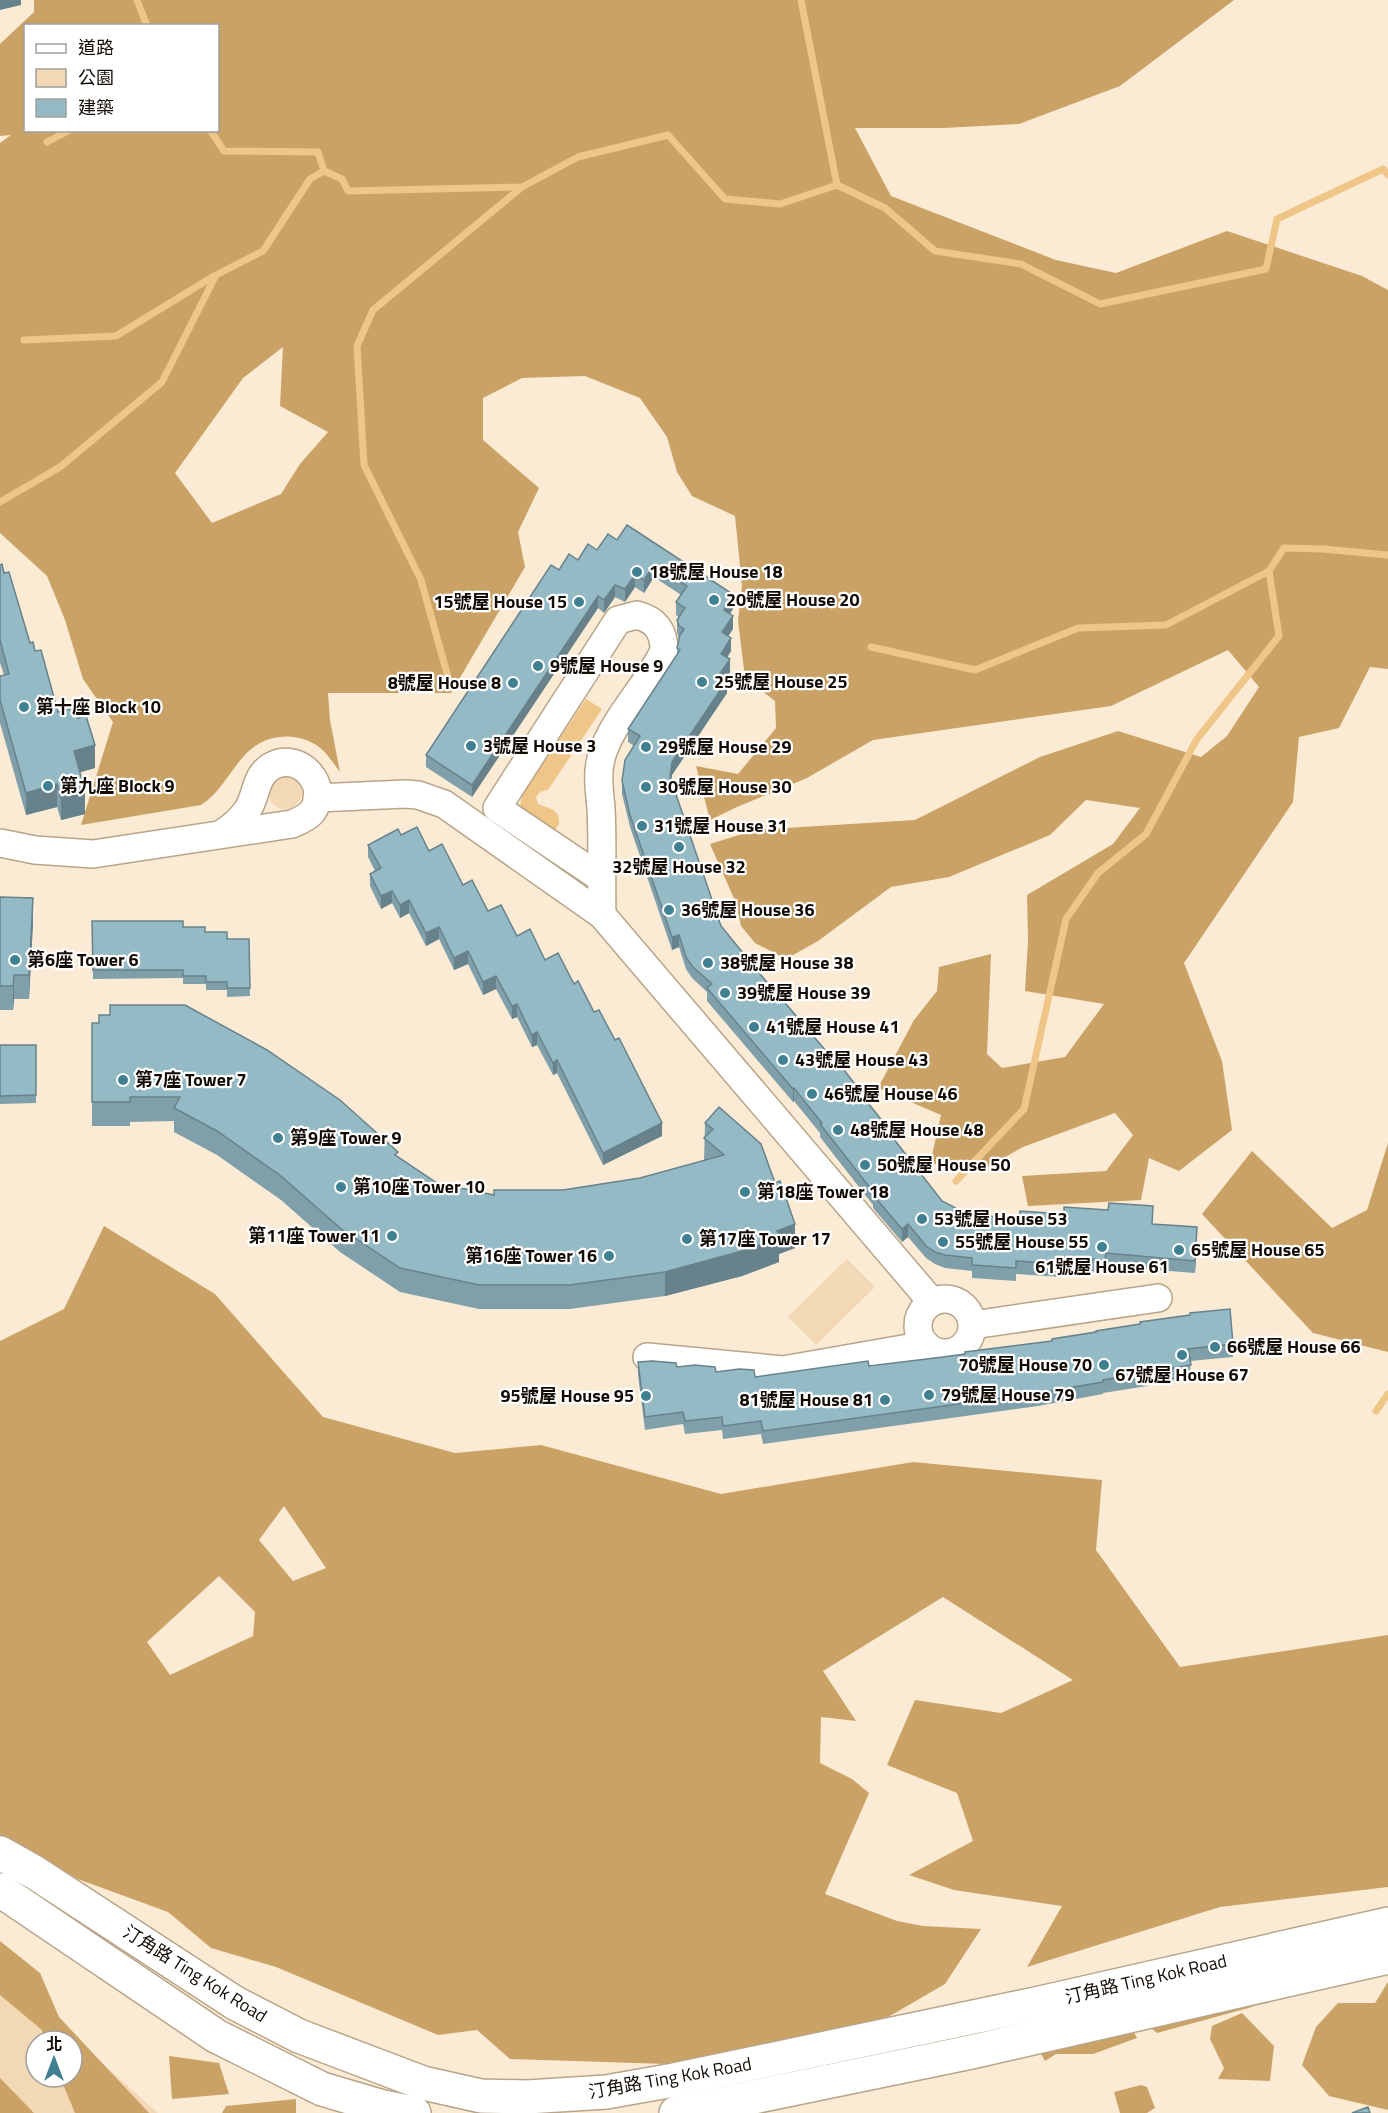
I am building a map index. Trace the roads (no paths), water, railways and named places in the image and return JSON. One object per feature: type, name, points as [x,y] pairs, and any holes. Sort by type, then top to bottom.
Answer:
[{"type":"main road","name":"汀角路 Ting Kok Road","points":[[0,1853],[34,1872],[235,2003],[299,2036],[423,2083],[481,2096],[527,2097],[606,2092],[674,2080],[1040,2003],[1388,1924]]},
{"type":"main road","name":"汀角路 Ting Kok Road","points":[[0,1890],[216,2036],[322,2089],[383,2107],[414,2113]]},
{"type":"main road","name":"汀角路 Ting Kok Road","points":[[676,2113],[971,2052],[1388,1957]]},
{"type":"street","points":[[601,878],[497,808],[618,620],[637,615],[655,623],[661,631],[664,651],[610,734],[598,770],[600,807],[602,915]]},
{"type":"street","points":[[0,843],[35,850],[93,854],[292,824],[306,818],[311,812],[317,798],[315,780],[309,772],[293,763],[274,765],[260,777],[253,798],[240,819],[221,834]]},
{"type":"street","points":[[317,798],[405,794],[425,797],[444,804],[602,915],[932,1302]]},
{"type":"street","points":[[973,1326],[1158,1298]]},
{"type":"street","points":[[941,1299],[959,1302],[971,1316],[973,1326],[971,1335],[960,1349],[942,1354],[926,1346],[918,1330],[918,1322],[920,1314],[932,1302],[941,1299]]},
{"type":"street","points":[[646,1357],[783,1370],[926,1346]]},
{"type":"waterway","points":[[137,0],[146,24]]},
{"type":"waterway","points":[[801,0],[837,185]]},
{"type":"waterway","points":[[47,142],[66,132]]},
{"type":"waterway","points":[[211,132],[224,151],[318,152],[324,171]]},
{"type":"waterway","points":[[0,502],[60,467],[162,382],[216,275],[263,251],[310,179],[324,171],[342,179],[348,191],[522,187],[578,157],[668,135],[725,199],[780,204],[837,185],[885,208],[935,251],[1021,264],[1100,304],[1266,269],[1277,219],[1383,169],[1388,175]]},
{"type":"waterway","points":[[451,688],[421,580],[364,465],[357,346],[373,310],[522,187]]},
{"type":"waterway","points":[[24,340],[116,336],[214,276]]},
{"type":"waterway","points":[[871,647],[975,670],[1078,628],[1166,625],[1269,571],[1284,548],[1388,555]]},
{"type":"waterway","points":[[956,1181],[1024,1109],[1066,919],[1098,873],[1146,834],[1197,739],[1279,636],[1269,571]]},
{"type":"waterway","points":[[1376,1411],[1388,1394]]},
{"type":"place","name":"18號屋 House 18","points":[[637,572]]},
{"type":"place","name":"20號屋 House 20","points":[[714,600]]},
{"type":"place","name":"15號屋 House 15","points":[[579,602]]},
{"type":"place","name":"9號屋 House 9","points":[[538,666]]},
{"type":"place","name":"25號屋 House 25","points":[[702,682]]},
{"type":"place","name":"8號屋 House 8","points":[[513,683]]},
{"type":"place","name":"第十座 Block 10","points":[[24,707]]},
{"type":"place","name":"3號屋 House 3","points":[[471,746]]},
{"type":"place","name":"29號屋 House 29","points":[[646,747]]},
{"type":"place","name":"第九座 Block 9","points":[[48,786]]},
{"type":"place","name":"30號屋 House 30","points":[[646,787]]},
{"type":"place","name":"31號屋 House 31","points":[[642,826]]},
{"type":"place","name":"32號屋 House 32","points":[[679,847]]},
{"type":"place","name":"36號屋 House 36","points":[[669,910]]},
{"type":"place","name":"第6座 Tower 6","points":[[15,960]]},
{"type":"place","name":"38號屋 House 38","points":[[708,963]]},
{"type":"place","name":"39號屋 House 39","points":[[725,993]]},
{"type":"place","name":"41號屋 House 41","points":[[754,1027]]},
{"type":"place","name":"43號屋 House 43","points":[[783,1060]]},
{"type":"place","name":"第7座 Tower 7","points":[[123,1080]]},
{"type":"place","name":"46號屋 House 46","points":[[812,1094]]},
{"type":"place","name":"48號屋 House 48","points":[[838,1130]]},
{"type":"place","name":"第9座 Tower 9","points":[[278,1138]]},
{"type":"place","name":"50號屋 House 50","points":[[865,1165]]},
{"type":"place","name":"第10座 Tower 10","points":[[341,1187]]},
{"type":"place","name":"第18座 Tower 18","points":[[745,1192]]},
{"type":"place","name":"53號屋 House 53","points":[[922,1219]]},
{"type":"place","name":"第11座 Tower 11","points":[[392,1236]]},
{"type":"place","name":"第17座 Tower 17","points":[[687,1239]]},
{"type":"place","name":"55號屋 House 55","points":[[943,1242]]},
{"type":"place","name":"61號屋 House 61","points":[[1102,1247]]},
{"type":"place","name":"65號屋 House 65","points":[[1179,1250]]},
{"type":"place","name":"第16座 Tower 16","points":[[609,1256]]},
{"type":"place","name":"66號屋 House 66","points":[[1215,1347]]},
{"type":"place","name":"67號屋 House 67","points":[[1182,1355]]},
{"type":"place","name":"70號屋 House 70","points":[[1104,1365]]},
{"type":"place","name":"79號屋 House 79","points":[[929,1395]]},
{"type":"place","name":"95號屋 House 95","points":[[646,1396]]},
{"type":"place","name":"81號屋 House 81","points":[[885,1400]]}]
